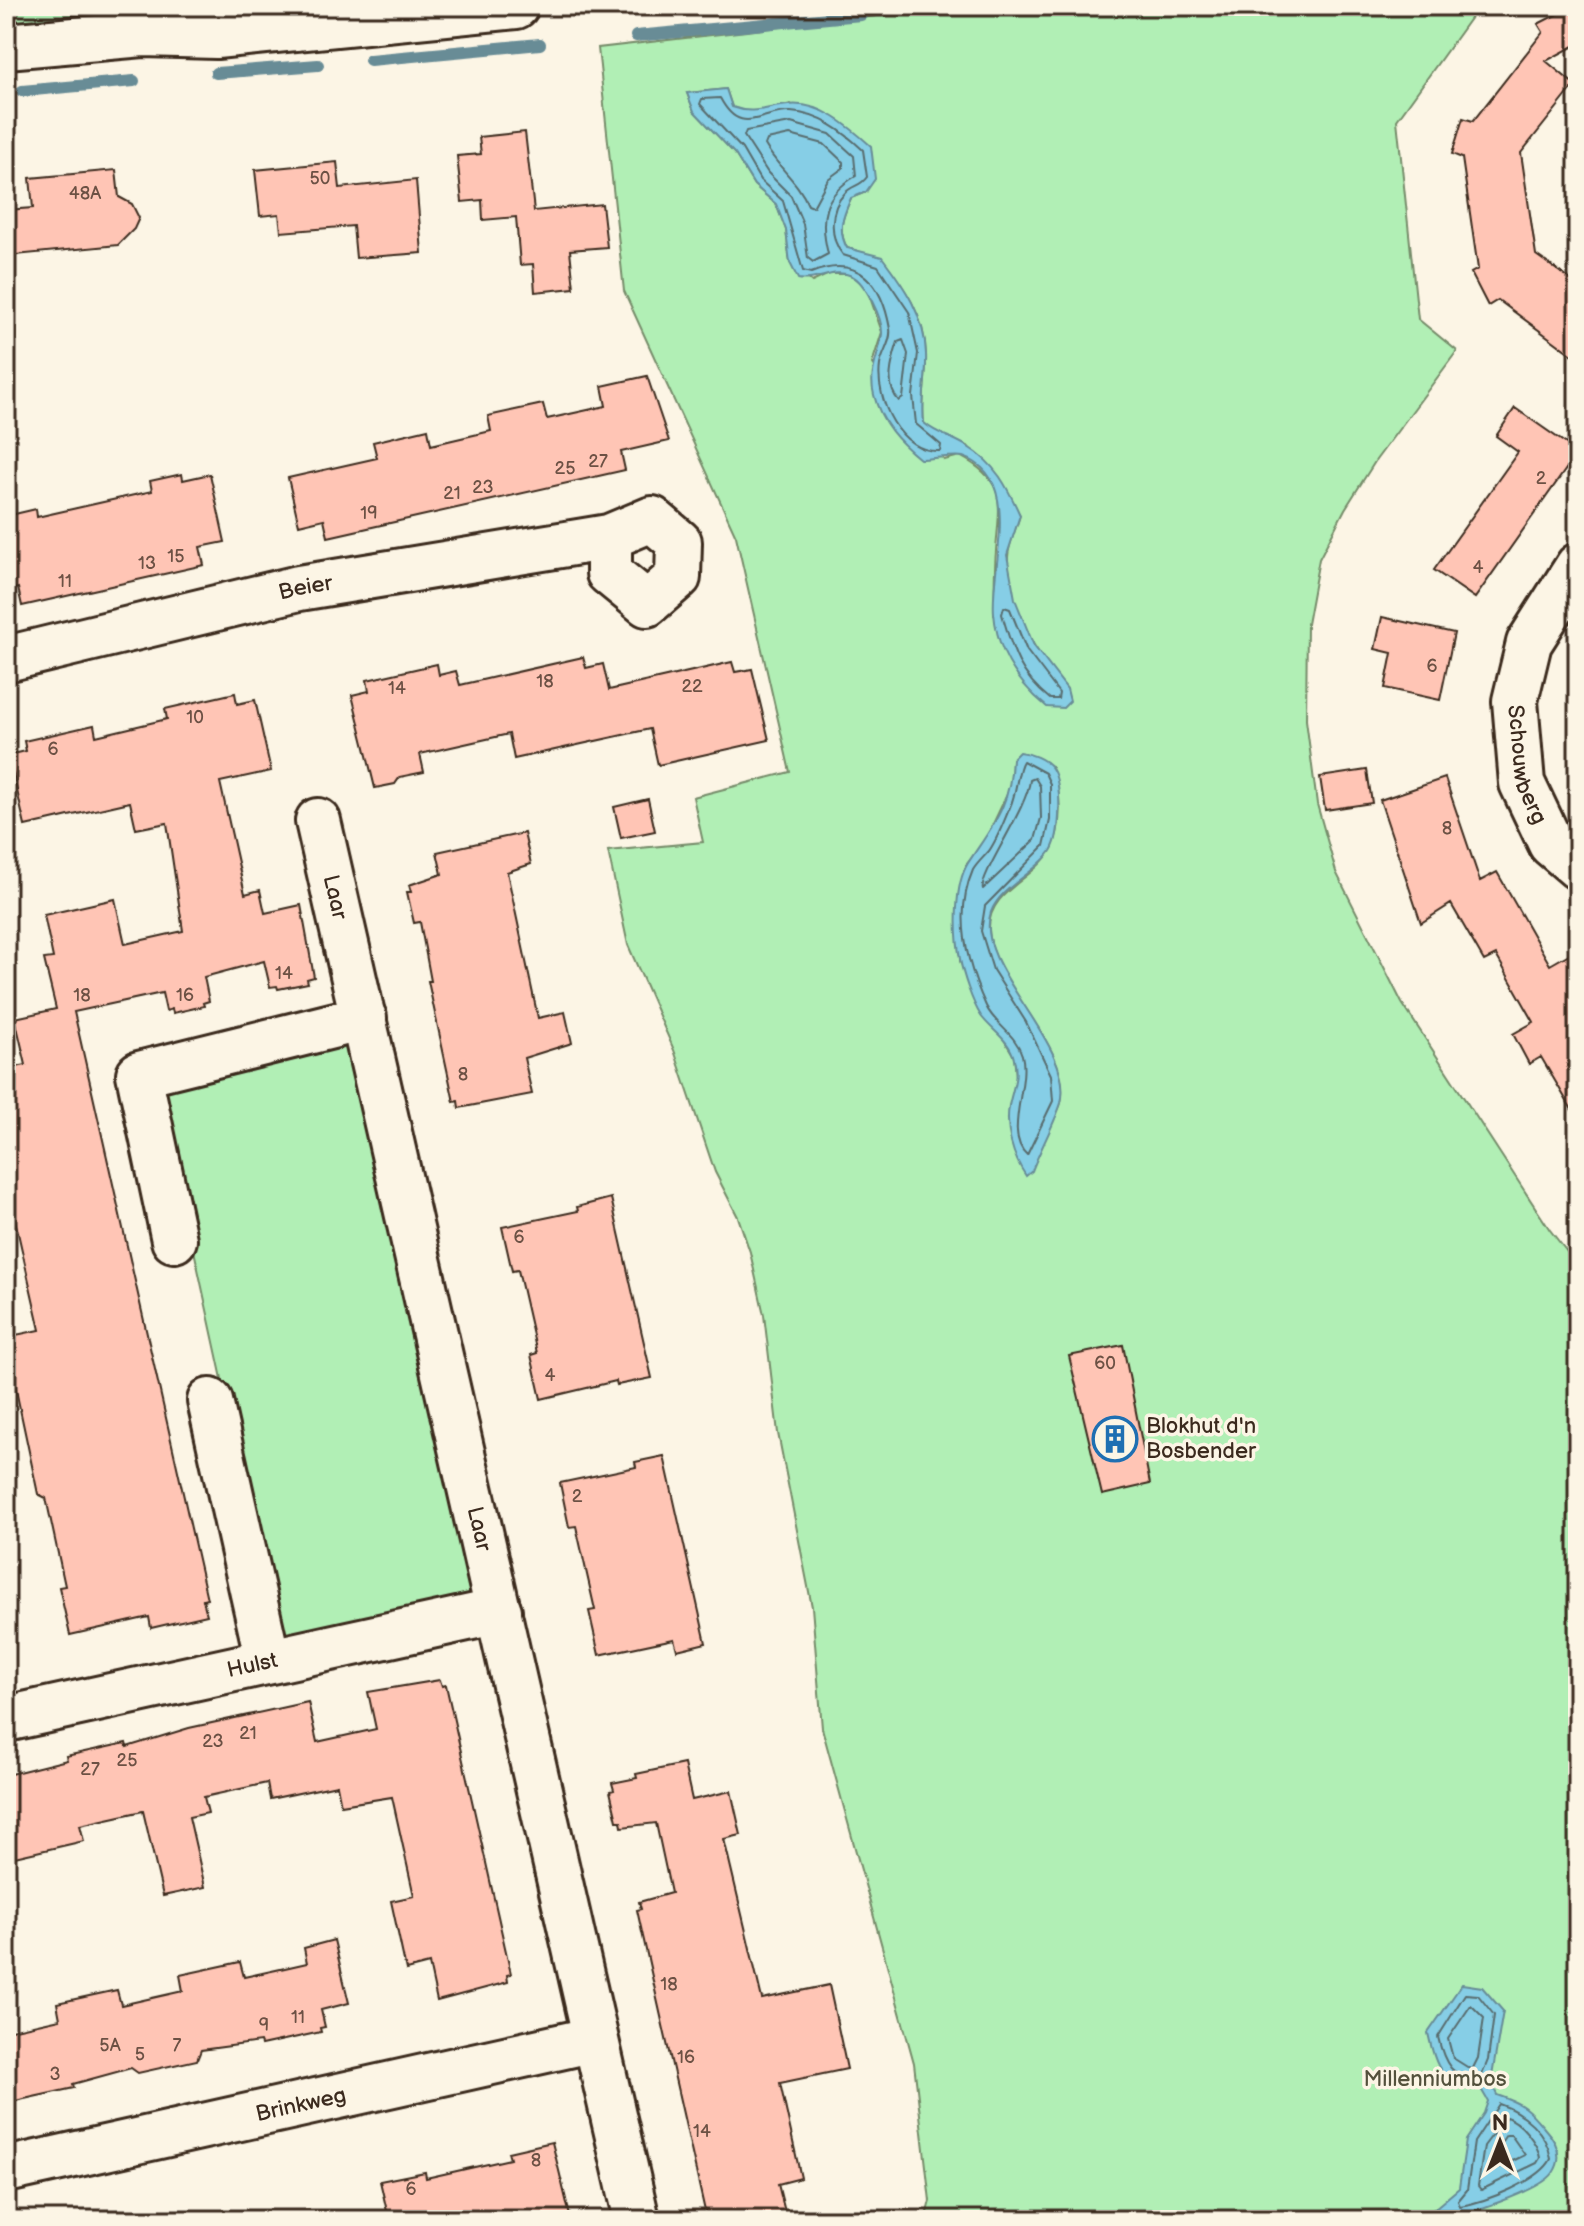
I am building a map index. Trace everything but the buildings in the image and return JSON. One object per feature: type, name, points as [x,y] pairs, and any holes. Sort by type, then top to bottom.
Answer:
[{"type":"street","points":[[6,46],[143,34],[216,36],[516,6]]},
{"type":"street","name":"Beier","points":[[6,659],[299,588],[609,537]]},
{"type":"street","name":"Schouwberg","points":[[1578,566],[1529,643],[1515,701],[1522,783],[1551,844],[1578,867]]},
{"type":"street","name":"Laar","points":[[318,821],[595,2039]]},
{"type":"street","points":[[174,1240],[139,1074],[364,1018]]},
{"type":"street","points":[[210,1401],[268,1661]]},
{"type":"street","name":"Hulst","points":[[6,1719],[499,1611]]},
{"type":"street","points":[[595,2039],[637,2220]]},
{"type":"street","name":"Brinkweg","points":[[6,2170],[595,2039]]},
{"type":"green space","points":[[6,6],[118,6],[120,20],[6,31]]},
{"type":"green space","name":"Millenniumbos","points":[[965,6],[1479,6],[1397,120],[1418,319],[1457,351],[1376,460],[1345,509],[1319,559],[1307,624],[1306,720],[1317,804],[1336,872],[1402,1003],[1550,1230],[1578,1266],[1578,2220],[925,2220],[930,2201],[914,2063],[822,1728],[812,1607],[778,1433],[764,1315],[750,1252],[738,1217],[715,1172],[674,1050],[628,945],[608,851],[703,842],[693,797],[790,772],[736,536],[624,291],[598,48]],"holes":[[[726,89],[732,107],[749,113],[791,104],[866,192],[851,198],[842,223],[844,241],[847,248],[882,258],[917,314],[926,354],[924,423],[936,434],[968,446],[1020,515],[1008,552],[1012,593],[1034,645],[1067,689],[994,615],[999,507],[994,485],[987,475],[960,456],[944,460],[872,364],[882,332],[866,286],[850,274],[829,274],[812,282],[790,263],[786,230],[776,204],[754,185],[735,154],[694,111],[687,93]],[[1012,759],[1051,766],[1059,796],[1058,829],[1051,849],[1035,869],[996,904],[989,929],[1002,971],[1055,1059],[1061,1081],[1061,1102],[1050,1124],[1009,1106],[1017,1086],[1014,1056],[1001,1035],[981,1015],[960,961],[966,865],[983,845],[1011,786]]]},
{"type":"green space","points":[[352,1044],[481,1597],[279,1640],[159,1090]]},
{"type":"water","points":[[726,89],[732,107],[740,109],[800,105],[823,111],[844,123],[871,146],[875,179],[866,192],[851,198],[842,223],[844,241],[847,248],[882,257],[917,314],[926,354],[924,423],[968,447],[986,461],[1000,476],[1015,504],[1020,515],[1007,555],[1015,599],[1034,646],[1067,689],[1070,701],[1063,708],[1047,707],[1027,688],[1011,666],[999,641],[994,594],[1000,525],[999,503],[993,483],[982,468],[963,457],[920,459],[886,423],[872,387],[882,327],[872,302],[862,285],[852,276],[838,273],[798,279],[790,263],[786,230],[776,204],[754,185],[735,154],[694,111],[687,93]]},
{"type":"water","points":[[1019,752],[1037,757],[1051,767],[1057,784],[1059,809],[1057,833],[1051,851],[996,903],[991,912],[989,934],[996,957],[1054,1056],[1062,1080],[1059,1110],[1032,1171],[1026,1176],[1009,1134],[1009,1106],[1015,1078],[1012,1052],[981,1016],[971,996],[957,936],[958,896],[963,872],[999,815],[1008,790],[1012,759]]},
{"type":"water","points":[[1462,1984],[1482,1987],[1503,2011],[1491,2082],[1497,2095],[1524,2108],[1539,2122],[1556,2144],[1558,2161],[1553,2173],[1533,2188],[1479,2209],[1435,2220],[1428,2214],[1459,2188],[1466,2140],[1484,2113],[1488,2101],[1481,2089],[1457,2084],[1443,2073],[1434,2056],[1428,2033]]},
{"type":"waterway","points":[[195,9],[229,6]]},
{"type":"waterway","points":[[636,36],[861,15]]},
{"type":"waterway","points":[[370,60],[540,44]]},
{"type":"waterway","points":[[216,73],[318,65]]},
{"type":"waterway","points":[[22,91],[134,81]]},
{"type":"place","name":"Blokhut d'n Bosbender","points":[[1115,1439]]}]
